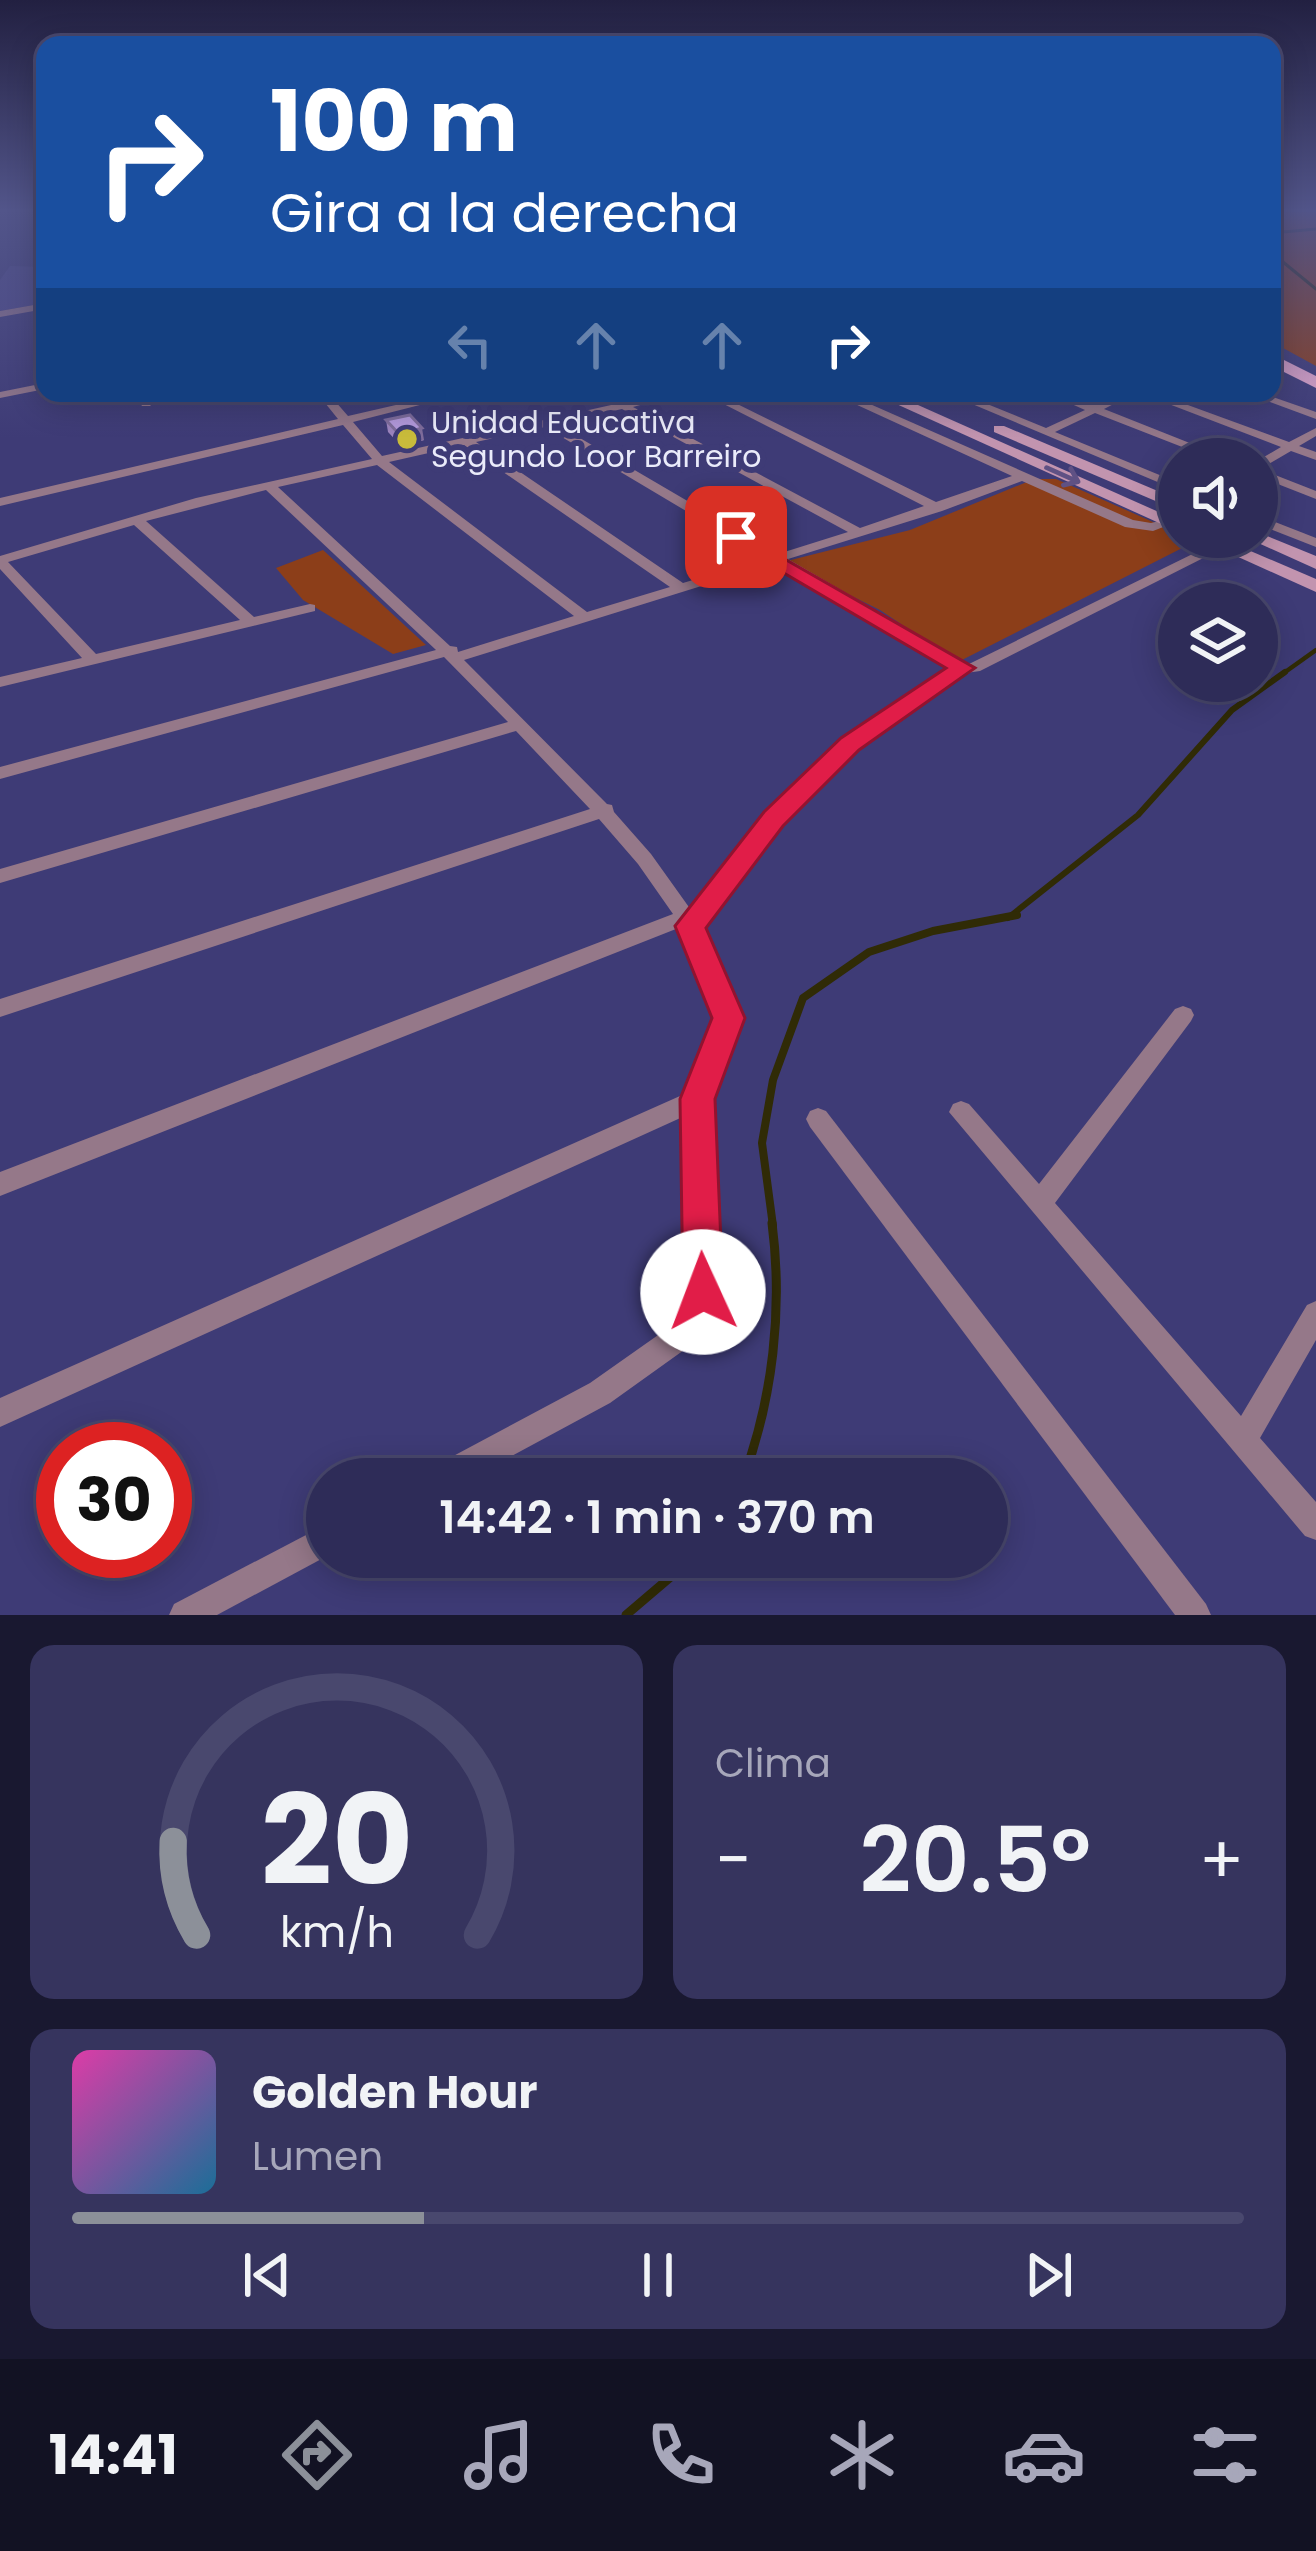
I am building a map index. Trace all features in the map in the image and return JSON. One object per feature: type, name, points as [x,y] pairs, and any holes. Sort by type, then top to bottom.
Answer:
[{"type":"main road","points":[[1281,354],[1316,373]]},
{"type":"main road","points":[[1281,364],[1316,383]]},
{"type":"main road","points":[[899,402],[1158,518]]},
{"type":"main road","points":[[937,402],[1158,497]]},
{"type":"main road","points":[[1278,547],[1316,563]]},
{"type":"main road","points":[[1251,558],[1316,586]]},
{"type":"street","points":[[0,314],[36,308]]},
{"type":"street","points":[[0,394],[36,388]]},
{"type":"street","points":[[329,402],[381,462],[585,619]]},
{"type":"street","points":[[0,502],[424,402]]},
{"type":"street","points":[[92,658],[0,560],[269,486],[641,402]]},
{"type":"street","points":[[725,402],[937,508]]},
{"type":"street","points":[[856,402],[1130,524],[1158,526]]},
{"type":"street","points":[[972,402],[1158,478]]},
{"type":"street","points":[[1075,402],[1168,438]]},
{"type":"street","points":[[1046,433],[1111,402]]},
{"type":"street","points":[[1170,402],[1316,456]]},
{"type":"street","points":[[1277,402],[1316,416]]},
{"type":"street","points":[[624,406],[859,533]]},
{"type":"street","points":[[548,424],[963,668],[974,668],[1180,558]]},
{"type":"street","points":[[1278,455],[1316,431]]},
{"type":"street","points":[[468,442],[682,588]]},
{"type":"street","points":[[0,773],[585,619],[937,508],[1021,476]]},
{"type":"street","points":[[1278,478],[1316,495]]},
{"type":"street","points":[[269,486],[455,654],[606,810],[687,922],[728,1018],[698,1099],[703,1292],[688,1330],[600,1393],[478,1458]]},
{"type":"street","points":[[137,520],[251,622]]},
{"type":"street","points":[[1278,528],[1316,543]]},
{"type":"street","points":[[0,682],[310,608]]},
{"type":"street","points":[[0,1184],[687,922],[774,819],[850,744],[963,668]]},
{"type":"street","points":[[0,876],[520,724]]},
{"type":"street","points":[[0,1008],[606,810]]},
{"type":"street","points":[[1040,1203],[1184,1015]]},
{"type":"street","points":[[0,1413],[698,1099]]},
{"type":"street","points":[[961,1112],[1316,1525]]},
{"type":"street","points":[[818,1119],[1196,1615]]},
{"type":"street","points":[[1243,1439],[1316,1314]]},
{"type":"street","points":[[185,1615],[306,1550]]},
{"type":"shaded area","points":[[0,287],[36,287],[36,305],[0,311]]},
{"type":"shaded area","points":[[1281,287],[1316,287],[1316,366],[1281,347]]},
{"type":"shaded area","points":[[1034,479],[1056,479],[1158,524],[1158,558],[1163,558],[958,662],[880,610],[783,562],[910,530]]},
{"type":"shaded area","points":[[323,550],[426,645],[393,654],[303,600],[276,568]]},
{"type":"building","points":[[410,415],[422,428],[400,435],[386,420]]},
{"type":"waterway","points":[[1281,675],[1316,650]]},
{"type":"waterway","points":[[1010,916],[1138,815],[1232,710],[1285,672]]},
{"type":"waterway","points":[[1010,916],[1017,915]]},
{"type":"waterway","points":[[773,1226],[762,1143],[773,1080],[803,998],[869,952],[933,931],[1010,916]]},
{"type":"waterway","points":[[750,1458],[773,1353],[772,1223]]},
{"type":"waterway","points":[[626,1615],[669,1578]]},
{"type":"place","name":"Unidad Educativa Segundo Loor Barreiro","points":[[407,439]]},
{"type":"route","points":[[703,1292],[698,1099],[728,1018],[690,926],[774,819],[850,744],[963,668],[736,537]]}]
